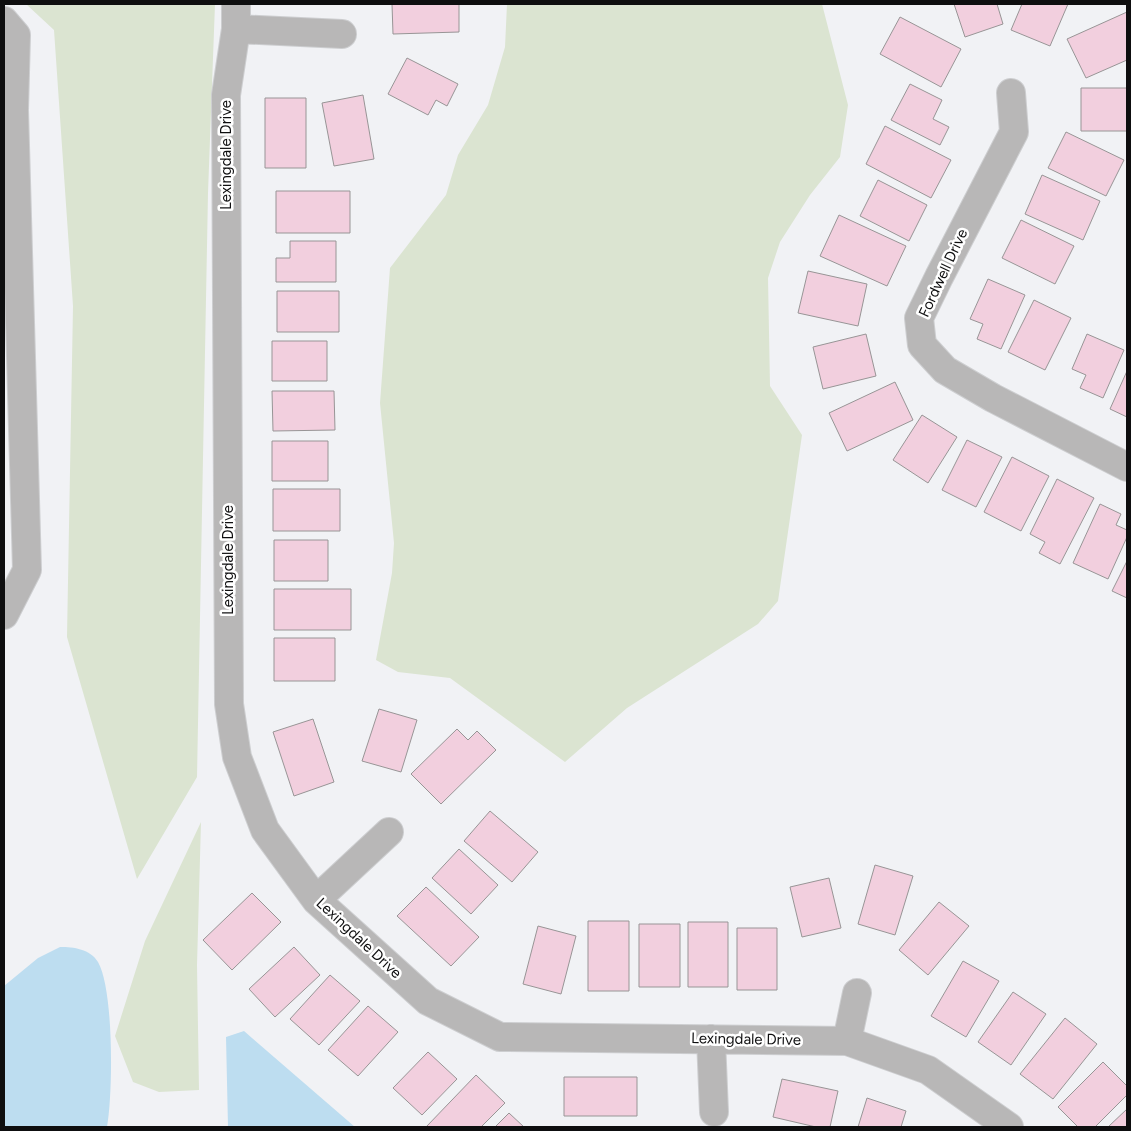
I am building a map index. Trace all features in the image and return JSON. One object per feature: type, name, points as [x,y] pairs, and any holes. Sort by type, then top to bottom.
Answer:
[{"type":"street","points":[[236,16],[342,34]]},
{"type":"street","name":"Lexingdale Drive","points":[[236,16],[226,95],[229,704],[238,757],[265,830],[316,900],[428,1001],[500,1037],[847,1041],[928,1070],[1009,1127]]},
{"type":"street","points":[[4,21],[16,35],[9,110],[27,570],[4,616]]},
{"type":"street","name":"Fordwell Drive","points":[[1010,93],[1014,132],[939,277],[920,318],[922,345],[945,370],[993,398],[1127,467]]},
{"type":"street","points":[[316,900],[389,832]]},
{"type":"street","points":[[847,1041],[857,993]]},
{"type":"street","points":[[711,1039],[714,1112]]},
{"type":"green space","points":[[26,4],[215,4],[208,193],[197,777],[137,879],[67,637],[73,306],[54,30]]},
{"type":"green space","points":[[507,4],[822,4],[848,105],[840,157],[810,195],[780,242],[768,278],[770,386],[802,435],[778,601],[758,624],[627,708],[565,762],[450,678],[398,672],[376,660],[392,573],[394,543],[380,403],[390,268],[446,195],[458,155],[488,105],[505,47]]},
{"type":"green space","points":[[201,822],[197,965],[199,1090],[159,1092],[133,1082],[115,1036],[145,941]]},
{"type":"water","points":[[60,947],[76,948],[91,954],[98,962],[103,976],[107,995],[111,1043],[107,1127],[4,1127],[4,986],[38,958]]},
{"type":"water","points":[[244,1031],[355,1127],[228,1127],[226,1037]]},
{"type":"building","points":[[392,4],[459,4],[459,32],[393,34]]},
{"type":"building","points":[[954,4],[997,4],[1003,24],[965,37]]},
{"type":"building","points":[[1022,4],[1068,4],[1050,46],[1011,30]]},
{"type":"building","points":[[1127,12],[1127,60],[1086,78],[1067,39]]},
{"type":"building","points":[[900,17],[961,49],[941,87],[880,54]]},
{"type":"building","points":[[407,58],[458,84],[447,106],[436,100],[428,115],[388,94]]},
{"type":"building","points":[[910,84],[942,100],[933,119],[949,127],[940,145],[891,120]]},
{"type":"building","points":[[1081,88],[1127,88],[1127,131],[1081,131]]},
{"type":"building","points":[[363,95],[374,159],[334,166],[322,103]]},
{"type":"building","points":[[265,98],[306,98],[306,168],[265,168]]},
{"type":"building","points":[[885,126],[951,160],[931,198],[866,164]]},
{"type":"building","points":[[1066,132],[1124,160],[1106,196],[1048,168]]},
{"type":"building","points":[[1042,175],[1100,201],[1083,240],[1025,214]]},
{"type":"building","points":[[878,180],[927,205],[909,241],[860,216]]},
{"type":"building","points":[[276,191],[350,191],[350,233],[276,233]]},
{"type":"building","points":[[839,215],[906,246],[887,286],[820,256]]},
{"type":"building","points":[[1021,220],[1074,246],[1055,284],[1002,258]]},
{"type":"building","points":[[290,241],[336,241],[336,282],[276,282],[276,258],[290,258]]},
{"type":"building","points":[[808,271],[867,284],[858,326],[798,313]]},
{"type":"building","points":[[988,279],[1025,295],[1001,349],[977,339],[983,324],[970,319]]},
{"type":"building","points":[[277,291],[339,291],[339,332],[277,332]]},
{"type":"building","points":[[1034,300],[1071,318],[1045,370],[1008,352]]},
{"type":"building","points":[[866,334],[876,376],[823,389],[813,347]]},
{"type":"building","points":[[1087,334],[1124,350],[1103,398],[1080,388],[1086,375],[1072,369]]},
{"type":"building","points":[[272,341],[327,341],[327,381],[272,381]]},
{"type":"building","points":[[1127,371],[1127,417],[1110,409]]},
{"type":"building","points":[[895,382],[913,420],[847,451],[829,413]]},
{"type":"building","points":[[272,391],[334,391],[335,430],[273,431]]},
{"type":"building","points":[[922,415],[957,437],[928,483],[893,460]]},
{"type":"building","points":[[967,440],[1002,457],[976,507],[942,490]]},
{"type":"building","points":[[272,441],[328,441],[328,481],[272,481]]},
{"type":"building","points":[[1012,457],[1049,476],[1021,531],[984,512]]},
{"type":"building","points":[[1057,479],[1094,498],[1060,564],[1039,553],[1045,542],[1030,534]]},
{"type":"building","points":[[273,489],[340,489],[340,531],[273,531]]},
{"type":"building","points":[[1100,504],[1121,514],[1116,525],[1127,530],[1127,537],[1108,579],[1073,563]]},
{"type":"building","points":[[274,540],[328,540],[328,581],[274,581]]},
{"type":"building","points":[[1127,561],[1127,598],[1112,591]]},
{"type":"building","points":[[274,589],[351,589],[351,630],[274,630]]},
{"type":"building","points":[[274,638],[335,638],[335,681],[274,681]]},
{"type":"building","points":[[379,709],[417,720],[401,772],[362,761]]},
{"type":"building","points":[[313,719],[334,782],[294,796],[273,732]]},
{"type":"building","points":[[457,729],[468,740],[477,731],[496,750],[441,804],[411,774]]},
{"type":"building","points":[[490,811],[538,852],[512,882],[464,841]]},
{"type":"building","points":[[459,849],[498,885],[471,914],[432,878]]},
{"type":"building","points":[[875,865],[913,876],[895,935],[858,924]]},
{"type":"building","points":[[829,878],[841,928],[802,937],[790,887]]},
{"type":"building","points":[[426,887],[479,937],[451,966],[397,916]]},
{"type":"building","points":[[252,893],[281,922],[232,970],[203,940]]},
{"type":"building","points":[[939,902],[969,926],[928,975],[899,950]]},
{"type":"building","points":[[588,921],[629,921],[629,991],[588,991]]},
{"type":"building","points":[[688,922],[728,922],[728,987],[688,987]]},
{"type":"building","points":[[639,924],[680,924],[680,987],[639,987]]},
{"type":"building","points":[[538,926],[576,936],[561,994],[523,984]]},
{"type":"building","points":[[737,928],[777,928],[777,990],[737,990]]},
{"type":"building","points":[[294,947],[320,975],[275,1017],[249,989]]},
{"type":"building","points":[[963,961],[999,981],[966,1037],[931,1016]]},
{"type":"building","points":[[330,975],[360,1001],[319,1045],[290,1019]]},
{"type":"building","points":[[1013,992],[1046,1014],[1011,1065],[978,1042]]},
{"type":"building","points":[[368,1006],[398,1032],[358,1076],[328,1050]]},
{"type":"building","points":[[1065,1018],[1097,1044],[1053,1099],[1020,1074]]},
{"type":"building","points":[[428,1052],[457,1079],[422,1115],[393,1088]]},
{"type":"building","points":[[1103,1062],[1127,1086],[1127,1095],[1095,1127],[1078,1127],[1058,1107]]},
{"type":"building","points":[[476,1075],[505,1103],[481,1127],[426,1127]]},
{"type":"building","points":[[564,1077],[637,1077],[637,1116],[564,1116]]},
{"type":"building","points":[[782,1079],[838,1091],[830,1127],[816,1127],[773,1117]]},
{"type":"building","points":[[867,1098],[906,1111],[901,1127],[858,1127]]},
{"type":"building","points":[[1127,1109],[1127,1127],[1108,1127]]},
{"type":"building","points":[[509,1113],[524,1127],[495,1127]]}]
